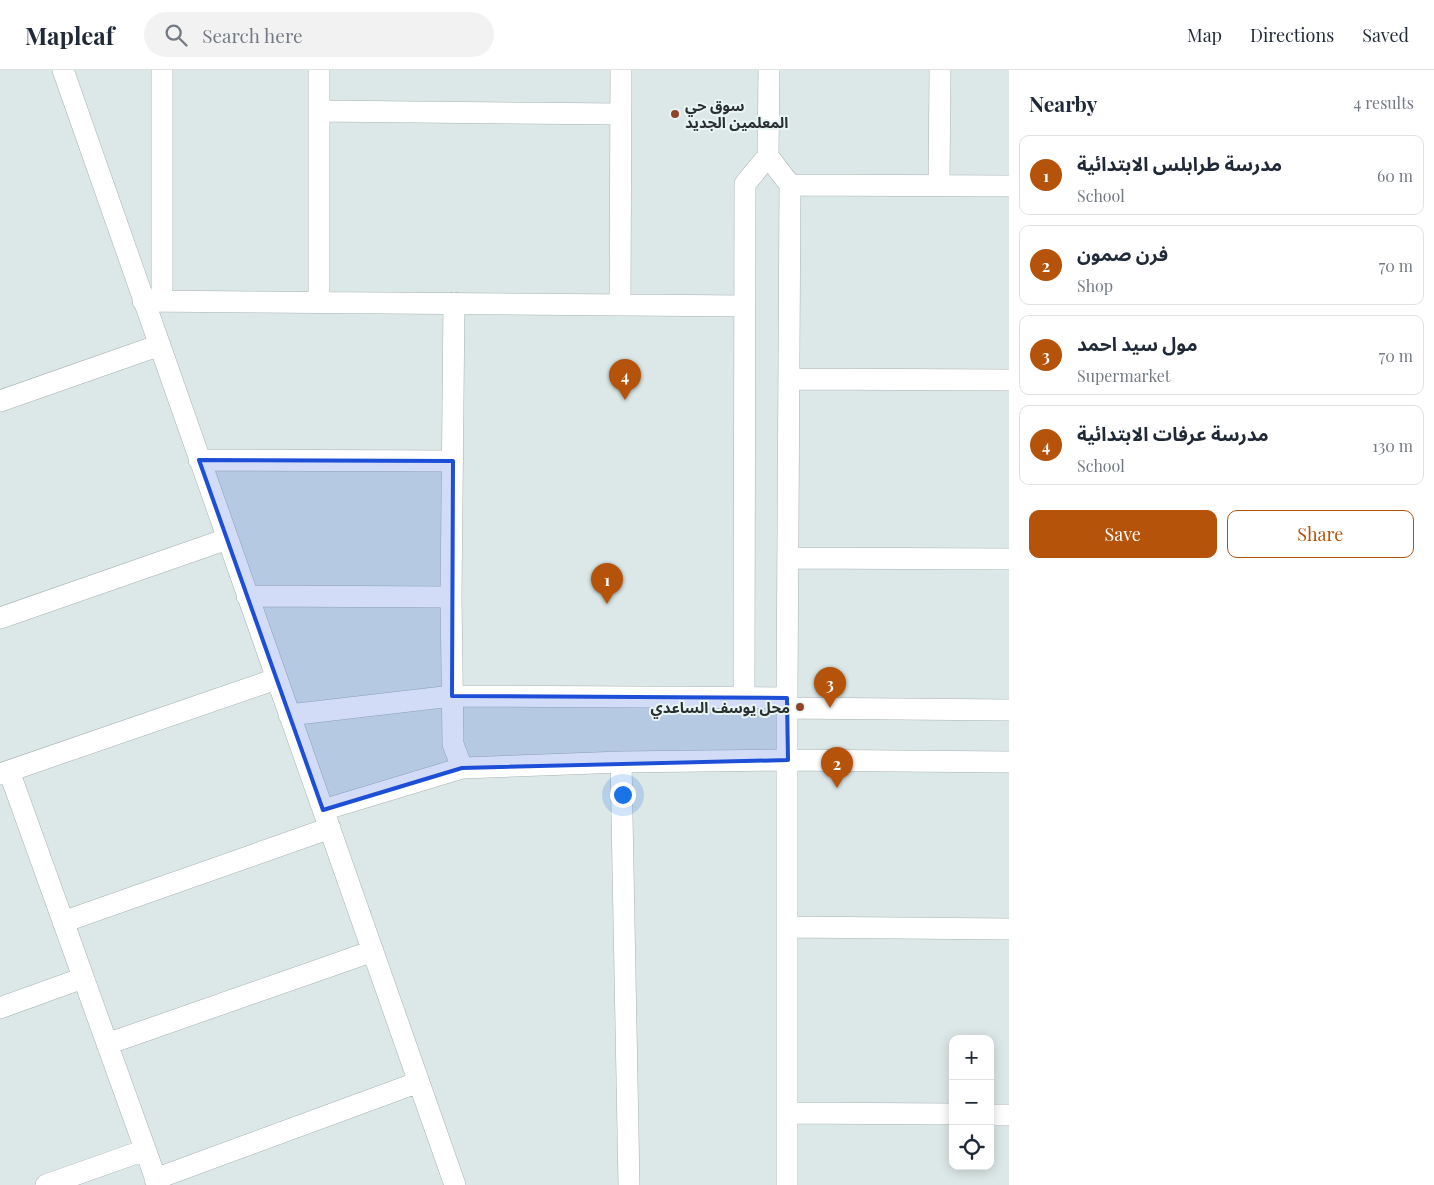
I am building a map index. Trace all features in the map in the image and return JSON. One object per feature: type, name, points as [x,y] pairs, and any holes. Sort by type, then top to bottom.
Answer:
[{"type":"street","points":[[63,70],[152,301],[160,345],[199,460],[455,1185]]},
{"type":"street","points":[[152,301],[162,70]]},
{"type":"street","points":[[319,70],[319,302]]},
{"type":"street","points":[[620,305],[621,70]]},
{"type":"street","points":[[744,699],[746,184],[768,156],[769,70]]},
{"type":"street","points":[[939,186],[940,70]]},
{"type":"street","points":[[319,111],[621,114]]},
{"type":"street","points":[[768,156],[790,185],[787,1185]]},
{"type":"street","points":[[790,185],[1009,186]]},
{"type":"street","points":[[152,301],[745,306]]},
{"type":"street","points":[[454,303],[451,597],[452,696],[453,744],[462,768]]},
{"type":"street","points":[[0,401],[160,345]]},
{"type":"street","points":[[789,379],[1009,380]]},
{"type":"street","points":[[199,460],[453,461]]},
{"type":"street","points":[[0,618],[228,538]]},
{"type":"street","points":[[789,558],[1009,559]]},
{"type":"street","points":[[247,596],[451,597]]},
{"type":"street","points":[[276,679],[4,772],[84,978],[156,1182],[419,1082]]},
{"type":"street","points":[[289,715],[452,696],[744,699],[787,703],[1009,710]]},
{"type":"street","points":[[63,922],[462,768],[621,762],[788,760],[1009,762]]},
{"type":"street","points":[[621,762],[629,1185]]},
{"type":"street","points":[[788,927],[1009,929]]},
{"type":"street","points":[[107,1044],[373,950]]},
{"type":"street","points":[[0,1008],[84,978]]},
{"type":"street","points":[[787,1113],[949,1114]]},
{"type":"street","points":[[994,1114],[1009,1115]]},
{"type":"street","points":[[46,1185],[145,1150]]},
{"type":"highlighted area","points":[[199,460],[453,461],[452,696],[787,698],[788,760],[462,768],[323,810]]},
{"type":"place","name":"سوق حي المعلمين الجديد","points":[[675,114]]},
{"type":"place","name":"مدرسة عرفات الابتدائية","points":[[625,400]]},
{"type":"place","name":"مدرسة طرابلس الابتدائية","points":[[607,604]]},
{"type":"place","name":"محل يوسف الساعدي","points":[[800,707]]},
{"type":"place","name":"مول سيد احمد","points":[[830,708]]},
{"type":"place","name":"فرن صمون","points":[[837,788]]}]
